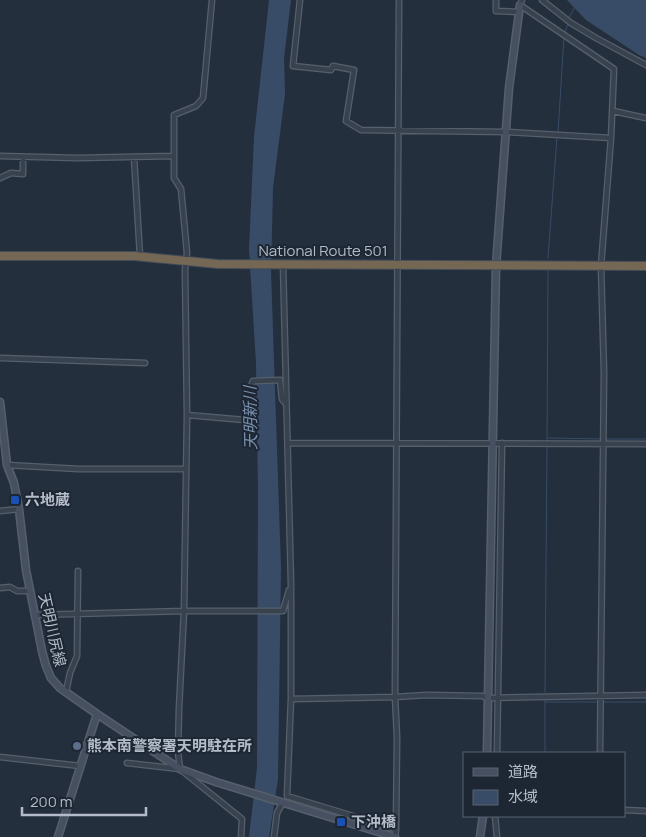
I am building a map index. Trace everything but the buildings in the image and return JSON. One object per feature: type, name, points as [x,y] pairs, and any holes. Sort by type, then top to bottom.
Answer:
[{"type":"highway","name":"National Route 501","points":[[0,256],[140,256],[218,264],[646,266]]},
{"type":"street","points":[[180,769],[178,752],[184,611],[187,415],[185,270],[187,253],[181,189],[174,178],[174,115],[196,106],[203,98],[212,0]]},
{"type":"street","points":[[300,0],[293,66],[331,70],[333,66],[354,70],[346,121],[361,130],[506,132],[611,138]]},
{"type":"street","points":[[395,837],[397,737],[395,697],[399,0]]},
{"type":"street","points":[[496,0],[496,11],[520,6],[614,69],[613,111],[601,266],[604,373],[600,752]]},
{"type":"street","points":[[542,0],[571,23],[646,65]]},
{"type":"street","points":[[486,752],[496,266],[509,88],[520,6]]},
{"type":"street","points":[[613,111],[646,118]]},
{"type":"street","points":[[0,156],[173,156]]},
{"type":"street","points":[[134,156],[140,256]]},
{"type":"street","points":[[0,178],[11,173],[23,174],[23,157]]},
{"type":"street","points":[[281,264],[291,584],[291,699],[287,796],[396,829]]},
{"type":"street","points":[[0,358],[145,363]]},
{"type":"street","points":[[187,415],[245,420],[252,397],[250,389],[253,380],[280,380],[282,400],[286,404]]},
{"type":"street","name":"天明川尻線","points":[[0,402],[7,465],[14,483],[19,510],[26,570],[42,651],[51,678],[66,692],[97,714],[180,769],[216,782],[395,837]]},
{"type":"street","points":[[288,443],[646,444]]},
{"type":"street","points":[[497,752],[502,443]]},
{"type":"street","points":[[0,460],[7,465],[79,469],[185,469]]},
{"type":"street","points":[[0,511],[19,510]]},
{"type":"street","points":[[66,692],[70,672],[77,656],[78,571]]},
{"type":"street","points":[[35,615],[184,611],[284,611],[291,584]]},
{"type":"street","points":[[0,588],[30,591]]},
{"type":"street","points":[[291,699],[426,695],[483,696],[488,698],[646,695]]},
{"type":"street","points":[[58,837],[97,714]]},
{"type":"street","points":[[0,757],[80,766]]},
{"type":"street","points":[[126,763],[180,769],[242,819],[241,837]]},
{"type":"street","points":[[274,837],[277,812],[281,801]]},
{"type":"street","points":[[626,810],[646,811]]},
{"type":"street","points":[[480,837],[483,817]]},
{"type":"street","points":[[495,817],[497,837]]},
{"type":"water","points":[[269,0],[291,0],[284,58],[285,94],[273,188],[271,272],[281,568],[278,779],[269,837],[249,837],[257,768],[258,490],[256,363],[249,249],[254,137]]},
{"type":"water","points":[[567,0],[646,0],[646,58],[586,20]]},
{"type":"waterway","points":[[568,19],[575,7]]},
{"type":"waterway","points":[[565,33],[568,23]]},
{"type":"waterway","points":[[558,133],[564,37]]},
{"type":"waterway","points":[[548,258],[557,137]]},
{"type":"waterway","points":[[547,441],[548,270]]},
{"type":"waterway","points":[[548,438],[602,439]]},
{"type":"waterway","points":[[606,439],[646,439]]},
{"type":"waterway","points":[[545,692],[547,445]]},
{"type":"waterway","points":[[545,700],[545,752]]},
{"type":"waterway","points":[[545,702],[646,702]]},
{"type":"place","name":"六地蔵","points":[[15,500]]},
{"type":"place","name":"熊本南警察署天明駐在所","points":[[77,746]]},
{"type":"place","name":"下沖橋","points":[[341,822]]},
{"type":"water label","name":"天明新川","points":[[250,418]]}]
